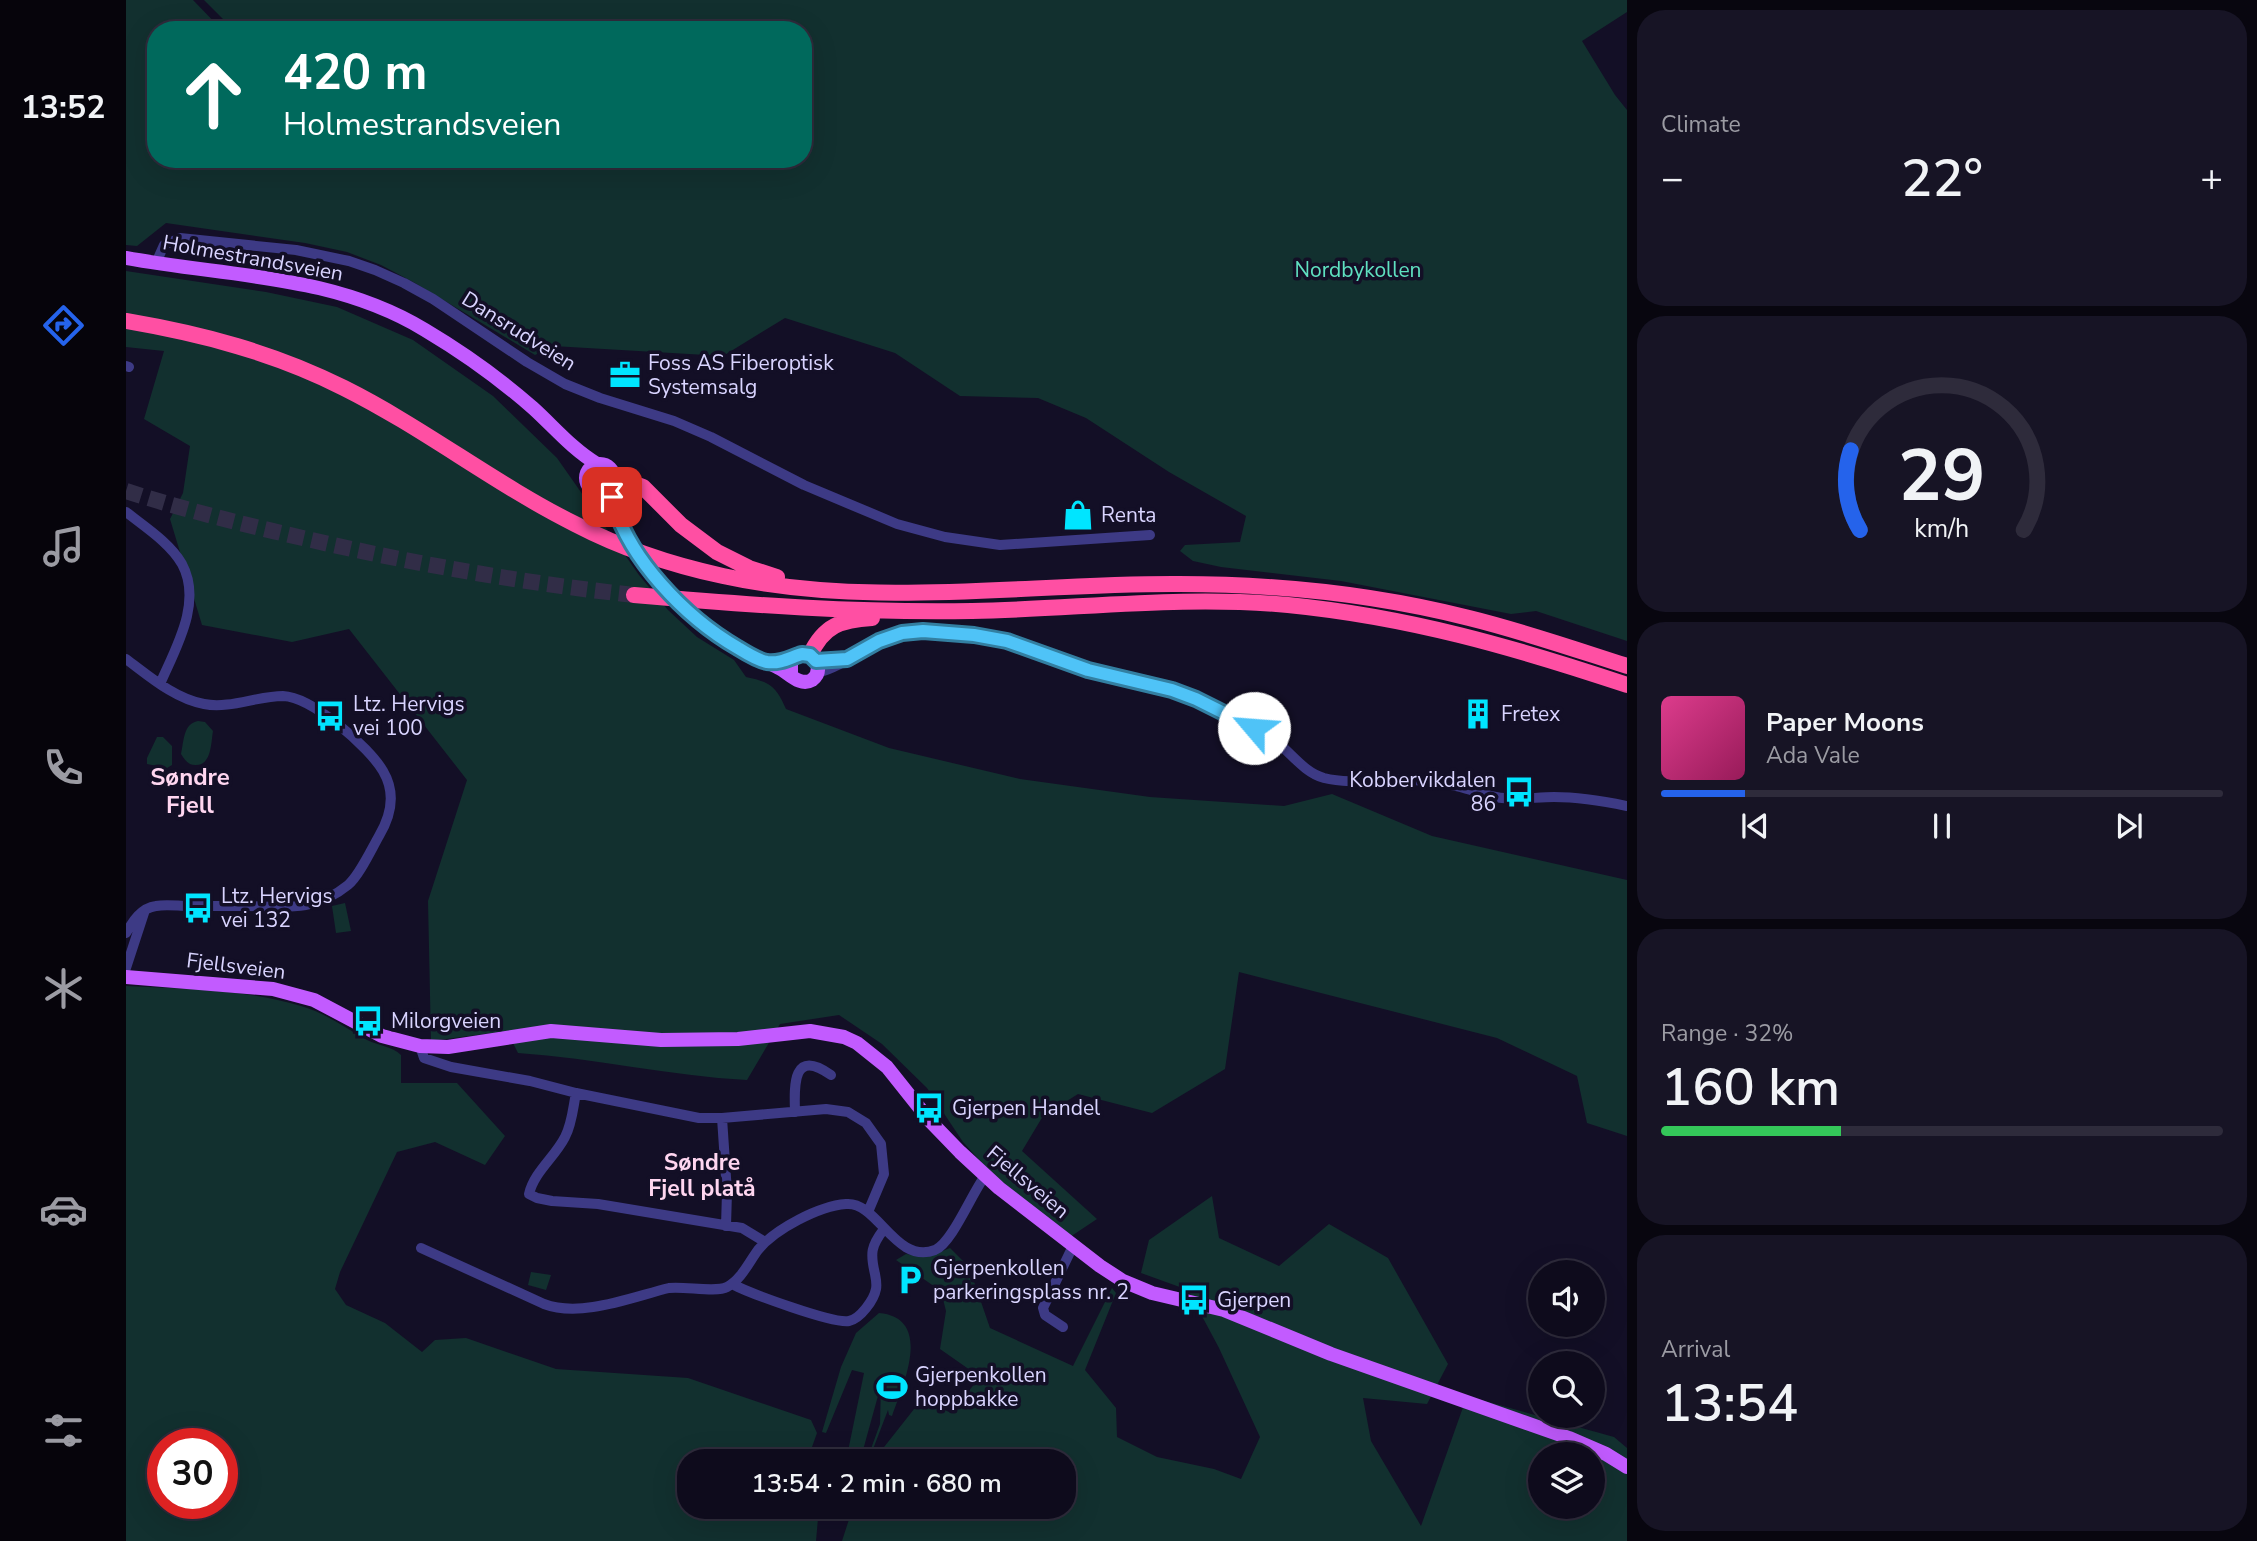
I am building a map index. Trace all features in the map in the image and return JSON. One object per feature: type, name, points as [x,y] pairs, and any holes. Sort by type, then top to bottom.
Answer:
[{"type":"highway","points":[[126,321],[215,339],[253,350],[314,374],[374,404],[519,493],[602,538],[659,559],[722,576],[791,587],[873,593],[968,593],[1177,583],[1308,590],[1371,598],[1466,617],[1627,666]]},
{"type":"highway","points":[[607,485],[643,487],[698,539],[732,561],[776,577],[873,593]]},
{"type":"highway","points":[[634,595],[750,605],[870,610],[973,611],[1177,601],[1242,602],[1326,609],[1382,617],[1461,634],[1627,685]]},
{"type":"highway","points":[[815,663],[823,633],[845,622],[879,617],[920,618],[973,611]]},
{"type":"main road","name":"Holmestrandsveien","points":[[126,258],[302,283],[355,297],[387,310],[426,330],[530,405],[592,468],[586,478],[587,484],[607,485]]},
{"type":"main road","points":[[592,468],[608,466],[607,485],[617,516],[649,568],[683,606],[729,643],[768,662],[792,667]]},
{"type":"main road","points":[[800,654],[815,663],[812,679],[805,682],[797,680],[792,667],[800,654]]},
{"type":"main road","name":"Fjellsveien","points":[[126,976],[273,989],[314,1000],[382,1035],[419,1046],[448,1047],[551,1031],[686,1040],[738,1039],[810,1031],[832,1034],[857,1043],[887,1067],[930,1121],[985,1176],[1112,1275],[1138,1288],[1224,1310],[1331,1354],[1569,1438],[1606,1454],[1627,1467]]},
{"type":"street","name":"Dansrudveien","points":[[156,263],[164,245],[180,238],[296,250],[349,261],[414,288],[565,384],[674,421],[804,485],[897,524],[945,537],[1000,545],[1150,535]]},
{"type":"street","points":[[126,512],[166,545],[182,564],[188,580],[188,616],[160,684]]},
{"type":"street","points":[[815,663],[832,669],[879,641],[902,633],[954,632],[992,638],[1088,670],[1172,690],[1196,699],[1266,735],[1305,768],[1324,778],[1417,780],[1446,784],[1496,797],[1586,799],[1627,806]]},
{"type":"street","points":[[126,660],[189,701],[207,705],[285,696],[306,703],[348,734],[378,764],[386,775],[391,805],[382,832],[350,884],[314,905],[289,908],[155,906],[134,918],[126,933]]},
{"type":"street","points":[[126,968],[145,911]]},
{"type":"street","points":[[419,1046],[424,1058],[439,1064],[699,1118],[835,1109],[848,1112],[866,1123],[881,1144],[884,1167],[882,1181],[868,1212]]},
{"type":"street","points":[[795,1112],[794,1093],[799,1070],[816,1067],[831,1075]]},
{"type":"street","points":[[576,1093],[570,1126],[564,1139],[531,1186],[529,1194],[552,1201],[598,1204],[743,1228],[765,1242]]},
{"type":"street","points":[[722,1118],[727,1192],[726,1226]]},
{"type":"street","points":[[421,1248],[544,1304],[564,1310],[583,1309],[670,1288],[724,1289],[732,1284],[765,1242],[787,1226],[836,1205],[856,1205],[868,1212],[901,1243],[921,1252],[939,1248],[950,1236],[985,1176]]},
{"type":"street","points":[[732,1284],[748,1293],[788,1306],[836,1320],[852,1320],[860,1315],[875,1294],[876,1280],[871,1252],[884,1229]]},
{"type":"street","points":[[1063,1327],[1049,1318],[1043,1308],[1073,1246]]},
{"type":"green space","name":"Nordbykollen","points":[[126,0],[193,0],[213,21],[147,21],[147,168],[812,168],[812,21],[225,21],[204,0],[1627,0],[1627,12],[1582,41],[1627,110],[1627,641],[1536,611],[1511,614],[1341,581],[1221,567],[1193,561],[1180,551],[1185,545],[1240,542],[1246,516],[1169,472],[1086,418],[1038,398],[960,396],[895,353],[785,318],[723,356],[553,346],[535,355],[415,283],[381,265],[347,252],[305,243],[166,223],[137,246],[126,245]]},
{"type":"green space","points":[[126,271],[266,292],[337,307],[413,340],[493,396],[557,458],[639,575],[668,610],[697,637],[734,660],[746,677],[771,686],[786,709],[889,748],[1020,779],[1150,797],[1284,806],[1332,794],[1432,836],[1627,880],[1627,1136],[1587,1123],[1577,1076],[1497,1038],[1239,972],[1225,1069],[1152,1113],[1078,1094],[1043,1116],[1022,1151],[1097,1219],[1070,1237],[992,1174],[963,1142],[927,1088],[882,1044],[839,1015],[780,1024],[747,1080],[518,1053],[507,1031],[431,1041],[428,901],[467,780],[349,629],[292,642],[202,625],[170,519],[183,493],[190,446],[144,419],[164,351],[126,347]]},
{"type":"green space","points":[[198,721],[205,722],[213,731],[208,758],[201,764],[193,765],[181,754],[187,729]]},
{"type":"green space","points":[[157,737],[163,737],[172,746],[172,765],[167,768],[147,764]]},
{"type":"green space","points":[[345,903],[351,931],[336,933],[332,906]]},
{"type":"green space","points":[[126,986],[236,993],[280,1000],[310,1009],[367,1040],[397,1052],[401,1055],[401,1083],[457,1083],[505,1136],[485,1165],[435,1142],[397,1152],[340,1272],[335,1289],[346,1305],[385,1323],[422,1352],[435,1340],[466,1338],[556,1369],[688,1378],[811,1420],[817,1433],[811,1449],[677,1449],[677,1519],[818,1519],[816,1541],[126,1541]]},
{"type":"green space","points":[[1212,1196],[1219,1238],[1279,1266],[1329,1224],[1388,1258],[1448,1364],[1427,1404],[1363,1398],[1371,1441],[1421,1526],[1467,1396],[1528,1413],[1528,1428],[1582,1428],[1614,1437],[1627,1448],[1627,1541],[842,1541],[849,1519],[1076,1519],[1076,1449],[882,1449],[922,1399],[951,1413],[980,1377],[940,1349],[946,1311],[941,1291],[896,1260],[906,1254],[928,1257],[950,1248],[969,1267],[990,1328],[1073,1366],[1112,1288],[1116,1293],[1085,1370],[1116,1408],[1117,1437],[1157,1457],[1214,1469],[1241,1479],[1260,1437],[1219,1348],[1188,1290],[1141,1273],[1149,1240]]},
{"type":"green space","points":[[531,1272],[551,1275],[546,1290],[528,1285]]},
{"type":"green space","name":"Gjerpenkollen hoppbakke","points":[[879,1313],[896,1318],[906,1327],[910,1340],[910,1355],[902,1388],[892,1416],[888,1410],[873,1449],[871,1449],[880,1424],[881,1385],[863,1449],[848,1449],[864,1373],[852,1370],[826,1433],[822,1432],[841,1367],[856,1333]]},
{"type":"tunnel","points":[[126,491],[238,523],[388,557],[511,579],[634,595]]},
{"type":"place","name":"Foss AS Fiberoptisk Systemsalg","points":[[625,375]]},
{"type":"place","name":"Renta","points":[[1078,515]]},
{"type":"place","name":"Fretex","points":[[1478,714]]},
{"type":"place","name":"Ltz. Hervigs vei 100","points":[[330,716]]},
{"type":"place","name":"Kobbervikdalen 86","points":[[1519,792]]},
{"type":"place","name":"Ltz. Hervigs vei 132","points":[[198,908]]},
{"type":"place","name":"Milorgveien","points":[[368,1021]]},
{"type":"place","name":"Gjerpen Handel","points":[[929,1108]]},
{"type":"place","name":"Gjerpenkollen parkeringsplass nr. 2","points":[[910,1280]]},
{"type":"place","name":"Gjerpen","points":[[1194,1300]]},
{"type":"place","name":"Gjerpenkollen hoppbakke","points":[[892,1387]]},
{"type":"district","name":"Søndre Fjell","points":[[190,791]]},
{"type":"district","name":"Søndre Fjell platå","points":[[702,1175]]},
{"type":"route","points":[[612,497],[617,516],[628,537],[649,568],[672,594],[729,643],[768,662],[792,660],[800,654],[810,655],[816,661],[847,659],[879,641],[902,633],[954,632],[1007,641],[1088,670],[1172,690],[1254,728]]}]
